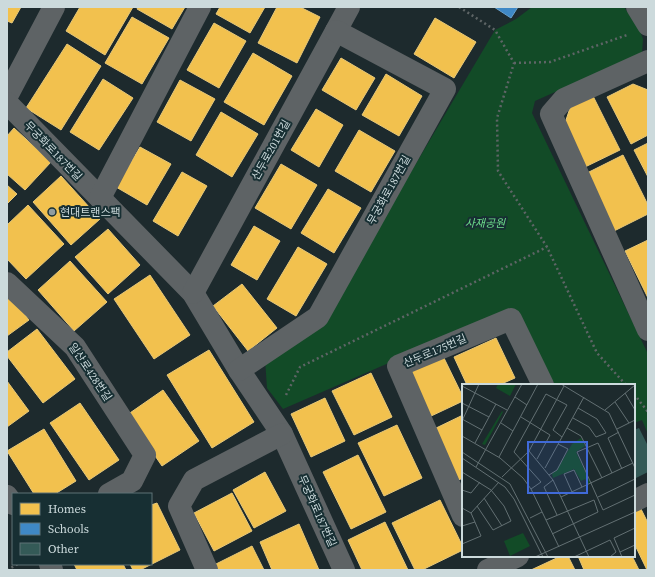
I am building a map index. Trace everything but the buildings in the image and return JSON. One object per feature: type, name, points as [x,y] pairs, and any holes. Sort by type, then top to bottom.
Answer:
[{"type":"street","points":[[7,96],[54,7]]},
{"type":"street","points":[[100,198],[200,7]]},
{"type":"street","name":"산두로201번길","points":[[193,293],[349,7]]},
{"type":"street","points":[[637,7],[640,29]]},
{"type":"street","name":"무궁화로187번길","points":[[239,370],[318,317],[445,89],[336,31]]},
{"type":"street","points":[[648,61],[564,99],[551,114],[648,330]]},
{"type":"street","name":"무궁화로187번길","points":[[7,103],[193,293],[239,370],[282,434],[344,570]]},
{"type":"street","name":"일산로428번길","points":[[7,283],[75,347],[145,455],[132,481],[111,493]]},
{"type":"street","name":"산두로175번길","points":[[462,514],[398,366],[512,319],[543,384]]},
{"type":"street","points":[[207,570],[179,506],[194,480],[282,434]]},
{"type":"street","points":[[635,500],[648,494]]},
{"type":"street","points":[[482,557],[488,570],[516,557]]},
{"type":"path","points":[[459,7],[495,30],[514,63],[497,118],[498,171],[547,247],[597,353],[625,384]]},
{"type":"path","points":[[514,63],[550,62],[640,29]]},
{"type":"path","points":[[285,397],[300,367],[547,247]]},
{"type":"path","points":[[635,395],[648,412]]},
{"type":"path","points":[[7,570],[16,565]]},
{"type":"green space","name":"사재공원","points":[[532,7],[624,7],[640,31],[643,39],[642,53],[535,101],[532,113],[648,354],[648,434],[642,420],[635,423],[635,384],[554,384],[513,309],[283,409],[267,388],[265,359],[324,319],[495,30],[516,19]]},
{"type":"place","name":"현대트랜스팩","points":[[52,212]]}]
